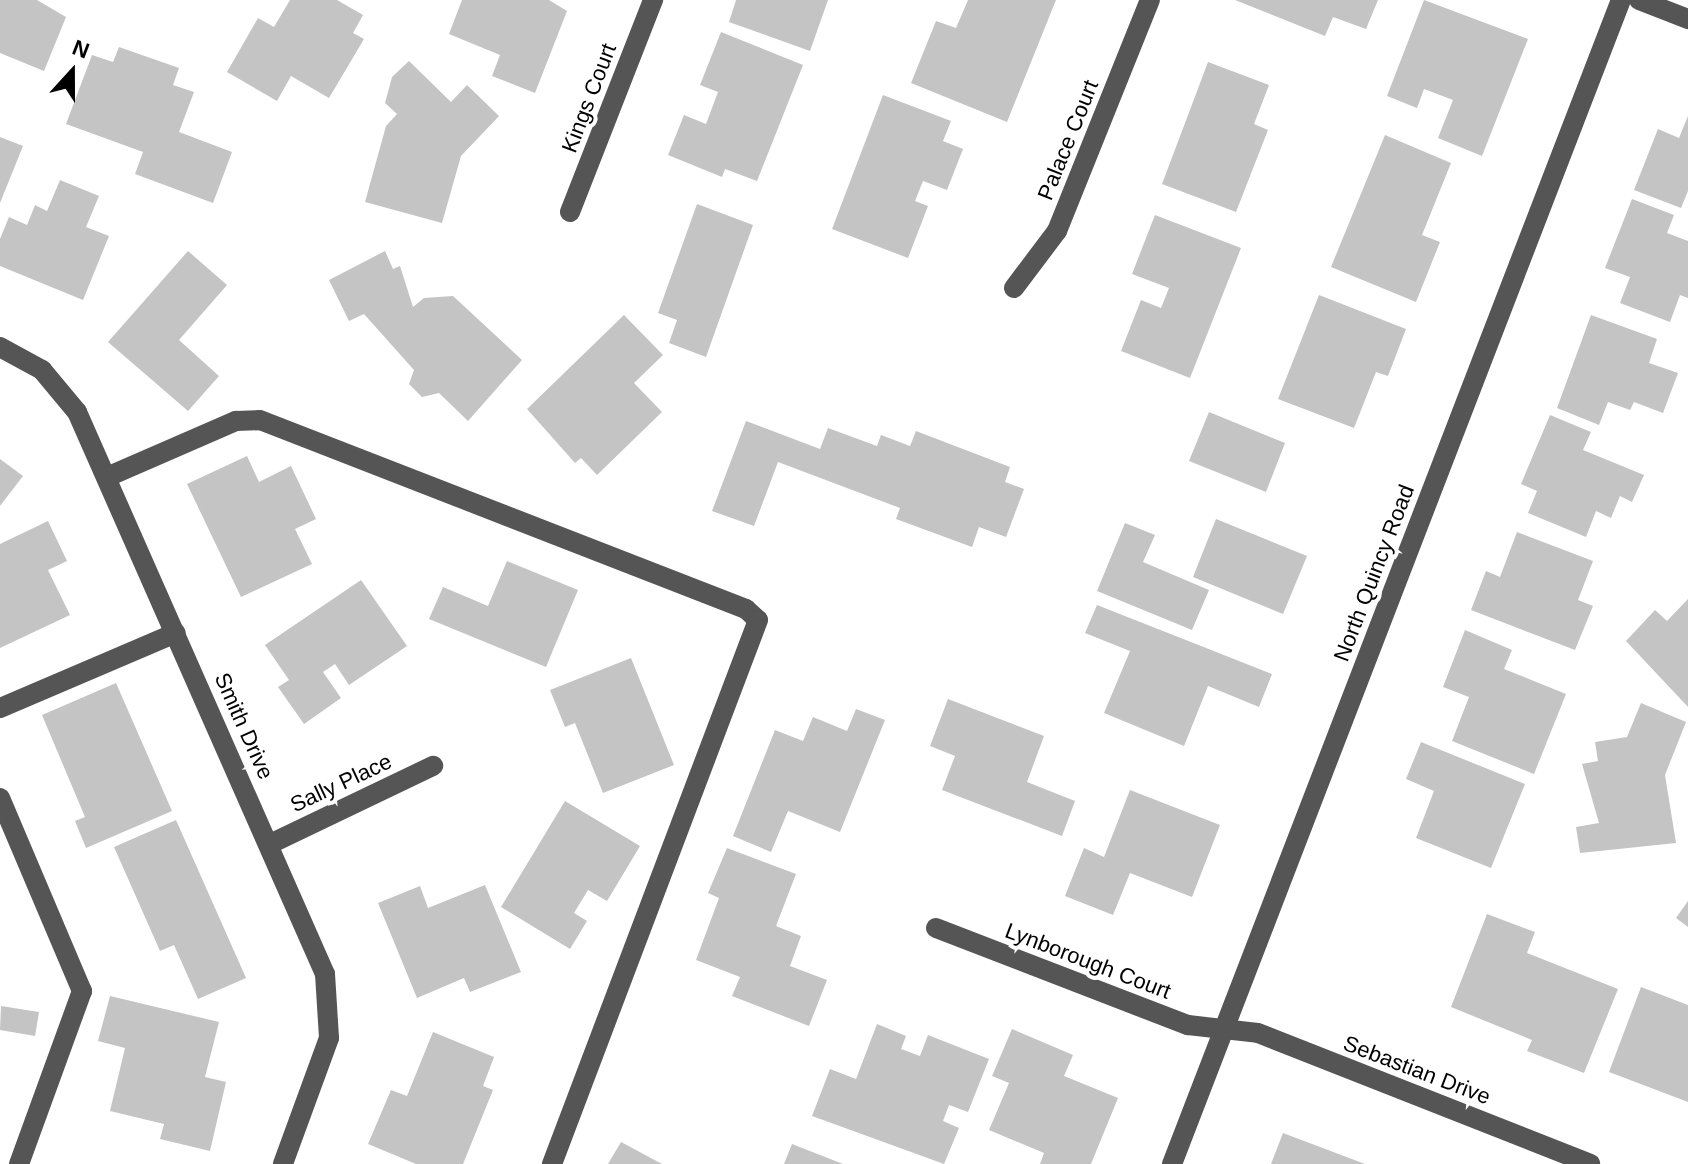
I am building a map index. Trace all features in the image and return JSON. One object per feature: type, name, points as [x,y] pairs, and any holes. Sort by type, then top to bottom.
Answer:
[{"type":"street","name":"Kings Court","points":[[570,212],[653,0]]},
{"type":"street","name":"Palace Court","points":[[1014,288],[1057,231],[1150,0]]},
{"type":"street","name":"North Quincy Road","points":[[1172,1164],[1621,0]]},
{"type":"street","points":[[1639,0],[1688,19]]},
{"type":"street","name":"Smith Drive","points":[[0,347],[56,383],[107,477],[319,955],[332,1006],[324,1058],[283,1164]]},
{"type":"street","points":[[107,477],[236,421],[260,420],[746,609],[758,620],[552,1164]]},
{"type":"street","points":[[0,708],[176,633]]},
{"type":"street","name":"Sally Place","points":[[270,844],[433,766]]},
{"type":"street","points":[[0,798],[82,991],[19,1164]]},
{"type":"street","name":"Lynborough Court","points":[[936,928],[1188,1025],[1224,1030]]},
{"type":"street","name":"Sebastian Drive","points":[[1224,1030],[1258,1033],[1590,1164]]},
{"type":"building","points":[[0,0],[37,0],[66,17],[44,71],[0,53]]},
{"type":"building","points":[[290,0],[337,0],[363,15],[353,33],[364,39],[329,98],[291,76],[277,101],[227,72],[258,18],[274,27]]},
{"type":"building","points":[[462,0],[549,0],[567,11],[535,93],[492,76],[500,55],[449,34]]},
{"type":"building","points":[[736,0],[828,0],[810,51],[729,22]]},
{"type":"building","points":[[968,0],[1056,0],[1007,122],[911,83],[936,21],[956,28]]},
{"type":"building","points":[[1235,0],[1378,0],[1366,29],[1333,17],[1325,36]]},
{"type":"building","points":[[1424,0],[1528,39],[1482,156],[1438,138],[1453,100],[1424,89],[1417,108],[1387,96]]},
{"type":"building","points":[[721,32],[803,65],[757,181],[725,169],[722,177],[668,155],[684,115],[706,124],[718,92],[700,85]]},
{"type":"building","points":[[119,47],[179,68],[173,85],[194,92],[179,132],[232,152],[213,203],[135,174],[143,152],[66,124],[92,55],[113,62]]},
{"type":"building","points":[[409,61],[451,102],[467,85],[499,116],[461,156],[442,223],[365,202],[386,126],[397,114],[385,103],[392,77]]},
{"type":"building","points":[[1208,62],[1269,85],[1254,124],[1268,130],[1236,212],[1162,184]]},
{"type":"building","points":[[883,95],[951,121],[943,141],[963,149],[947,190],[923,181],[915,201],[928,206],[908,258],[832,229]]},
{"type":"building","points":[[1688,116],[1688,191],[1681,208],[1634,190],[1658,129],[1679,138]]},
{"type":"building","points":[[1385,135],[1451,163],[1422,235],[1440,242],[1416,302],[1331,267]]},
{"type":"building","points":[[0,137],[23,146],[0,203]]},
{"type":"building","points":[[60,180],[99,196],[86,227],[109,236],[83,300],[0,266],[0,239],[9,217],[27,225],[35,205],[47,211]]},
{"type":"building","points":[[1632,199],[1674,215],[1667,233],[1688,241],[1688,298],[1680,295],[1670,322],[1620,303],[1630,277],[1605,268]]},
{"type":"building","points":[[697,204],[753,225],[706,357],[669,343],[677,320],[658,313]]},
{"type":"building","points":[[1155,215],[1241,248],[1190,378],[1121,351],[1141,300],[1161,308],[1169,288],[1132,274]]},
{"type":"building","points":[[188,251],[227,285],[179,340],[219,376],[188,411],[108,342]]},
{"type":"building","points":[[385,251],[393,269],[400,266],[413,307],[424,298],[453,296],[522,360],[468,421],[439,393],[422,397],[409,384],[414,370],[364,314],[349,321],[329,280]]},
{"type":"building","points":[[1319,295],[1406,329],[1388,376],[1376,372],[1354,428],[1278,399]]},
{"type":"building","points":[[624,315],[663,355],[634,383],[662,412],[597,475],[581,458],[575,463],[527,409]]},
{"type":"building","points":[[1591,315],[1657,339],[1649,363],[1678,373],[1663,413],[1634,402],[1630,410],[1608,402],[1599,425],[1557,408]]},
{"type":"building","points":[[1209,412],[1285,443],[1266,492],[1189,461]]},
{"type":"building","points":[[1550,415],[1591,432],[1583,450],[1644,475],[1632,502],[1620,496],[1611,518],[1596,511],[1586,537],[1528,513],[1537,491],[1521,484]]},
{"type":"building","points":[[746,421],[820,449],[828,428],[877,446],[881,435],[910,446],[916,431],[1010,467],[1005,482],[1024,489],[1006,537],[979,527],[972,547],[896,519],[900,508],[778,462],[754,526],[712,511]]},
{"type":"building","points":[[247,456],[259,482],[291,466],[316,519],[295,529],[312,564],[241,597],[187,484]]},
{"type":"building","points":[[0,459],[23,476],[0,506]]},
{"type":"building","points":[[1216,519],[1307,556],[1283,614],[1193,577]]},
{"type":"building","points":[[48,521],[67,561],[48,570],[70,615],[0,648],[0,544]]},
{"type":"building","points":[[1125,523],[1155,535],[1143,562],[1209,590],[1192,630],[1097,591]]},
{"type":"building","points":[[1517,532],[1593,561],[1578,600],[1593,606],[1575,650],[1471,610],[1486,571],[1500,577]]},
{"type":"building","points":[[507,561],[578,590],[546,667],[429,619],[443,587],[488,606]]},
{"type":"building","points":[[361,580],[407,646],[349,685],[335,664],[323,672],[341,698],[304,724],[278,687],[289,680],[265,645]]},
{"type":"building","points":[[1688,599],[1688,707],[1626,641],[1655,610],[1667,621]]},
{"type":"building","points":[[1097,605],[1272,674],[1259,707],[1208,686],[1184,746],[1104,713],[1130,651],[1085,633]]},
{"type":"building","points":[[1465,630],[1512,650],[1504,669],[1566,694],[1534,774],[1452,741],[1469,697],[1443,687]]},
{"type":"building","points":[[631,658],[674,765],[603,793],[575,723],[565,727],[550,690]]},
{"type":"building","points":[[116,683],[172,811],[86,848],[75,821],[85,817],[42,715]]},
{"type":"building","points":[[948,699],[1044,736],[1027,782],[1075,801],[1062,836],[942,790],[955,756],[930,746]]},
{"type":"building","points":[[1641,703],[1686,722],[1665,775],[1676,843],[1580,853],[1576,827],[1599,823],[1582,764],[1598,761],[1595,742],[1627,737]]},
{"type":"building","points":[[856,709],[885,720],[840,832],[788,811],[771,852],[733,836],[775,730],[803,741],[813,717],[847,731]]},
{"type":"building","points":[[1421,742],[1525,784],[1491,868],[1416,838],[1434,791],[1406,779]]},
{"type":"building","points":[[1130,790],[1220,825],[1192,897],[1130,873],[1113,915],[1065,896],[1084,848],[1104,857]]},
{"type":"building","points":[[565,801],[640,846],[607,901],[588,890],[574,913],[587,921],[570,949],[501,907]]},
{"type":"building","points":[[176,820],[246,978],[198,999],[174,945],[160,951],[114,847]]},
{"type":"building","points":[[727,848],[796,874],[776,926],[801,936],[790,966],[827,980],[809,1026],[732,996],[740,977],[696,960],[719,898],[708,893]]},
{"type":"building","points":[[485,885],[521,972],[470,992],[464,978],[417,998],[378,903],[420,886],[428,908]]},
{"type":"building","points":[[1688,901],[1688,927],[1676,918]]},
{"type":"building","points":[[1487,914],[1535,932],[1527,953],[1618,989],[1584,1073],[1527,1051],[1532,1040],[1451,1007]]},
{"type":"building","points":[[1641,987],[1688,1005],[1688,1102],[1609,1072]]},
{"type":"building","points":[[110,996],[219,1022],[205,1077],[226,1082],[210,1151],[160,1139],[164,1124],[110,1111],[125,1048],[98,1041]]},
{"type":"building","points":[[1,1006],[39,1012],[35,1036],[0,1030]]},
{"type":"building","points":[[877,1024],[906,1036],[901,1049],[920,1056],[928,1035],[989,1059],[968,1112],[949,1105],[943,1121],[959,1128],[944,1164],[812,1116],[830,1069],[856,1079]]},
{"type":"building","points":[[1012,1029],[1073,1055],[1064,1076],[1118,1098],[1091,1164],[1040,1164],[1044,1153],[989,1130],[1009,1083],[992,1076]]},
{"type":"building","points":[[433,1032],[494,1057],[483,1086],[493,1090],[463,1164],[416,1164],[368,1144],[391,1090],[407,1096]]},
{"type":"building","points":[[1283,1133],[1365,1164],[1271,1164]]},
{"type":"building","points":[[621,1142],[662,1164],[608,1164]]},
{"type":"building","points":[[792,1144],[843,1164],[784,1164]]}]
